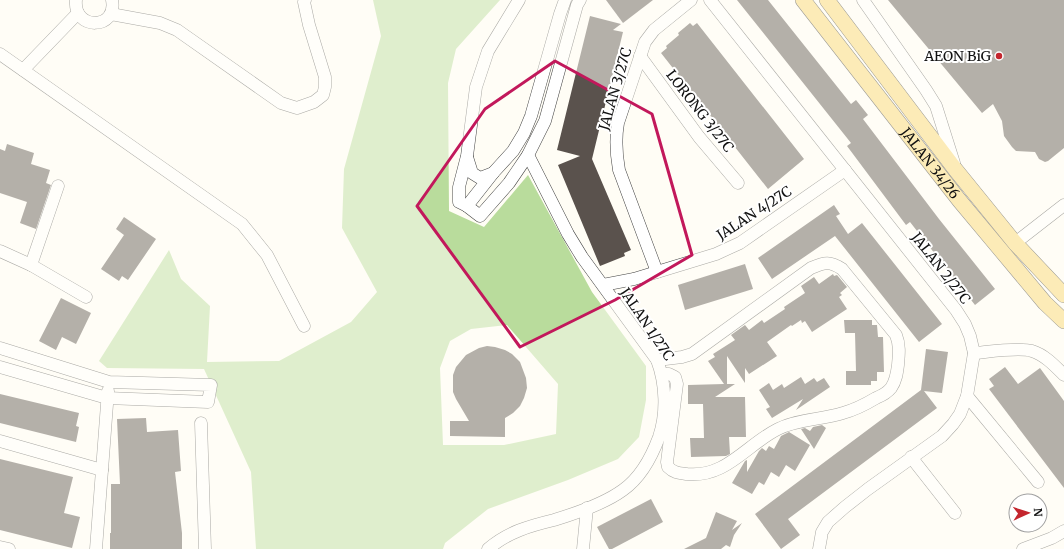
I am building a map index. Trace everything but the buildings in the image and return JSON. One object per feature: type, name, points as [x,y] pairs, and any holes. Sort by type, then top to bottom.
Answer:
[{"type":"main road","name":"JALAN 34/26","points":[[803,0],[959,200],[1045,303],[1064,321]]},
{"type":"main road","name":"JALAN 34/26","points":[[827,0],[956,169],[1015,243],[1064,295]]},
{"type":"street","points":[[76,0],[76,8],[78,13],[82,18],[91,23],[104,21],[111,14],[113,5],[112,0]]},
{"type":"street","points":[[111,14],[160,23],[177,30],[281,103],[297,108],[314,102],[323,95],[325,87],[325,77],[309,25],[304,2],[305,0]]},
{"type":"street","points":[[519,0],[488,51],[476,87],[467,156],[459,187],[459,202],[480,216],[509,183],[528,155],[545,121],[577,5],[580,0]]},
{"type":"street","points":[[467,206],[493,173],[513,151],[524,133],[531,116],[565,0]]},
{"type":"street","name":"JALAN 3/27C","points":[[657,272],[619,170],[616,152],[616,137],[618,123],[644,42],[654,30],[691,0]]},
{"type":"street","name":"JALAN 2/27C","points":[[710,0],[956,310],[965,324],[970,336],[974,353],[967,396],[960,414],[953,424],[942,436],[911,457],[845,507],[828,522],[822,532],[819,549]]},
{"type":"street","points":[[863,0],[936,106],[956,169]]},
{"type":"street","points":[[23,70],[78,13]]},
{"type":"street","points":[[0,54],[242,224],[267,255],[304,326]]},
{"type":"street","name":"LORONG 3/27C","points":[[640,56],[699,137],[738,183]]},
{"type":"street","name":"JALAN 1/27C","points":[[488,549],[510,534],[526,527],[556,519],[587,508],[612,498],[624,490],[630,485],[646,464],[656,446],[661,432],[664,411],[662,374],[657,360],[582,257],[568,234],[528,155]]},
{"type":"street","points":[[467,156],[472,173],[480,178],[493,173]]},
{"type":"street","name":"JALAN 4/27C","points":[[603,286],[705,258],[740,243],[845,170]]},
{"type":"street","points":[[32,265],[58,186]]},
{"type":"street","points":[[1015,243],[1064,205]]},
{"type":"street","points":[[0,251],[32,265],[86,297]]},
{"type":"street","points":[[657,360],[682,357],[692,354],[812,268],[824,263],[836,265],[842,269],[896,335],[899,343],[899,358],[895,382],[885,393],[865,405],[843,413],[785,426],[756,442],[724,467],[713,472],[699,474],[676,473],[668,467],[677,384],[675,377],[669,374],[662,374]]},
{"type":"street","points":[[0,348],[109,382],[211,385],[208,402],[107,398],[0,367]]},
{"type":"street","points":[[974,353],[1032,351],[1042,355],[1064,375]]},
{"type":"street","points":[[96,549],[109,382]]},
{"type":"street","points":[[967,396],[1038,482]]},
{"type":"street","points":[[202,423],[205,549]]},
{"type":"street","points":[[0,441],[102,470]]},
{"type":"street","points":[[911,457],[955,514]]},
{"type":"street","points":[[583,549],[587,508]]},
{"type":"street","points":[[1023,549],[1064,532]]},
{"type":"street","points":[[0,547],[9,549]]},
{"type":"highlighted area","points":[[555,61],[652,114],[692,255],[615,300],[520,347],[417,206],[485,109]]},
{"type":"green space","points":[[373,0],[500,0],[456,49],[448,83],[449,211],[484,227],[528,175],[592,292],[646,366],[646,400],[639,437],[618,459],[568,480],[488,509],[445,543],[443,549],[256,549],[251,472],[204,369],[107,368],[99,361],[169,250],[181,279],[210,306],[207,362],[279,361],[351,322],[377,292],[342,228],[344,169],[381,36]],"holes":[[[507,325],[558,384],[556,434],[504,445],[443,445],[440,368],[450,341],[471,329]]]},
{"type":"place","name":"AEON BiG","points":[[999,56]]}]
